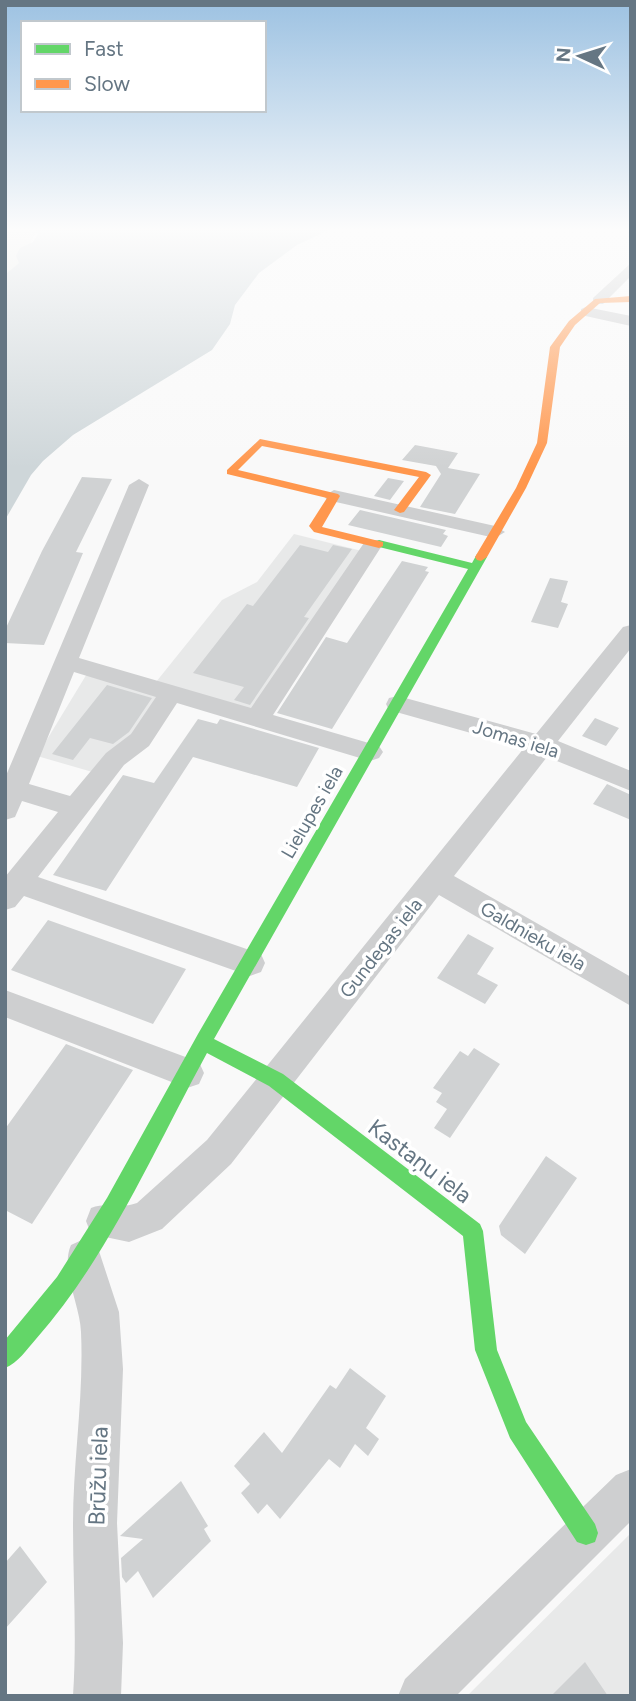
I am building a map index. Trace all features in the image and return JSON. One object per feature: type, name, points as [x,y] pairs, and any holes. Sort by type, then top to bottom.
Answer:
[{"type":"street","name":"Lielupes iela","points":[[5,1357],[36,1325],[83,1258],[203,1042],[522,488],[542,443],[555,347],[572,323],[589,309]]},
{"type":"street","points":[[586,312],[631,321]]},
{"type":"street","points":[[400,510],[426,475],[260,442],[230,472],[495,532]]},
{"type":"street","points":[[76,808],[10,799],[139,485]]},
{"type":"street","points":[[334,496],[315,526],[318,530],[475,567]]},
{"type":"street","points":[[257,719],[373,544]]},
{"type":"street","name":"Gundegas iela","points":[[104,1221],[129,1224],[149,1216],[219,1152],[631,632]]},
{"type":"street","points":[[67,662],[370,752]]},
{"type":"street","points":[[172,693],[140,740],[116,759],[11,890],[250,962]]},
{"type":"street","name":"Jomas iela","points":[[398,704],[543,745],[631,782]]},
{"type":"street","name":"Galdnieku iela","points":[[436,879],[631,992]]},
{"type":"street","points":[[5,1003],[187,1073]]},
{"type":"street","name":"Kastaņu iela","points":[[203,1042],[276,1080],[473,1231],[486,1350],[518,1430],[586,1533]]},
{"type":"street","name":"Brūžu iela","points":[[83,1258],[100,1312],[103,1369],[95,1523],[100,1643],[97,1696]]},
{"type":"street","points":[[422,1696],[631,1490]]},
{"type":"shaded area","points":[[6,309],[234,309],[230,324],[212,350],[73,435],[43,461],[31,475],[5,520]]},
{"type":"shaded area","points":[[294,534],[362,551],[255,712],[156,682],[222,600],[257,582]]},
{"type":"shaded area","points":[[88,672],[164,696],[131,740],[96,773],[37,756]]},
{"type":"shaded area","points":[[631,1533],[631,1696],[467,1696]]},
{"type":"building","points":[[415,445],[458,453],[448,468],[480,474],[455,514],[420,507],[441,474],[436,466],[402,460]]},
{"type":"building","points":[[82,477],[112,479],[76,552],[83,553],[44,645],[5,643],[5,630],[42,551]]},
{"type":"building","points":[[388,478],[404,481],[390,500],[374,496]]},
{"type":"building","points":[[360,510],[446,530],[443,534],[448,536],[441,547],[348,525]]},
{"type":"building","points":[[300,545],[328,552],[333,545],[352,549],[304,617],[309,618],[250,705],[234,700],[244,687],[193,673],[247,604],[253,606]]},
{"type":"building","points":[[402,561],[428,567],[425,571],[429,572],[332,729],[277,713],[326,637],[347,643]]},
{"type":"building","points":[[550,578],[568,581],[561,602],[568,604],[558,628],[531,622]]},
{"type":"building","points":[[107,685],[152,698],[129,732],[113,744],[90,738],[73,760],[52,754]]},
{"type":"building","points":[[595,718],[619,728],[606,746],[582,736]]},
{"type":"building","points":[[198,719],[217,724],[220,719],[319,748],[297,787],[193,757],[106,891],[53,875],[123,775],[154,783]]},
{"type":"building","points":[[607,784],[631,795],[631,820],[593,804]]},
{"type":"building","points":[[48,920],[186,969],[153,1024],[11,970]]},
{"type":"building","points":[[468,934],[494,948],[477,974],[498,985],[485,1004],[437,978]]},
{"type":"building","points":[[66,1044],[133,1070],[32,1224],[5,1210],[5,1129]]},
{"type":"building","points":[[474,1048],[500,1064],[450,1138],[434,1128],[447,1109],[436,1102],[442,1093],[433,1088],[460,1051],[468,1056]]},
{"type":"building","points":[[546,1156],[577,1178],[525,1254],[501,1235],[499,1226]]},
{"type":"building","points":[[350,1368],[386,1396],[366,1428],[379,1439],[368,1456],[355,1444],[340,1468],[329,1459],[280,1519],[267,1504],[258,1514],[241,1493],[250,1484],[234,1466],[264,1432],[282,1453],[330,1385],[336,1389]]},
{"type":"building","points":[[181,1481],[208,1526],[204,1529],[211,1541],[153,1598],[138,1571],[126,1583],[122,1577],[121,1558],[143,1539],[120,1536]]},
{"type":"building","points":[[20,1546],[47,1582],[5,1629],[5,1563]]},
{"type":"building","points":[[585,1662],[608,1696],[551,1696]]},
{"type":"traffic: fast","points":[[379,544],[475,567]]},
{"type":"traffic: fast","points":[[5,1357],[65,1285],[91,1246],[204,1040],[481,557]]},
{"type":"traffic: fast","points":[[203,1042],[276,1080],[473,1231],[486,1350],[518,1430],[586,1533]]},
{"type":"traffic: slow","points":[[481,557],[521,488],[542,443],[555,347],[572,323],[588,309]]},
{"type":"traffic: slow","points":[[379,544],[318,530],[315,526],[334,496],[231,472],[260,442],[426,475],[400,510]]}]
